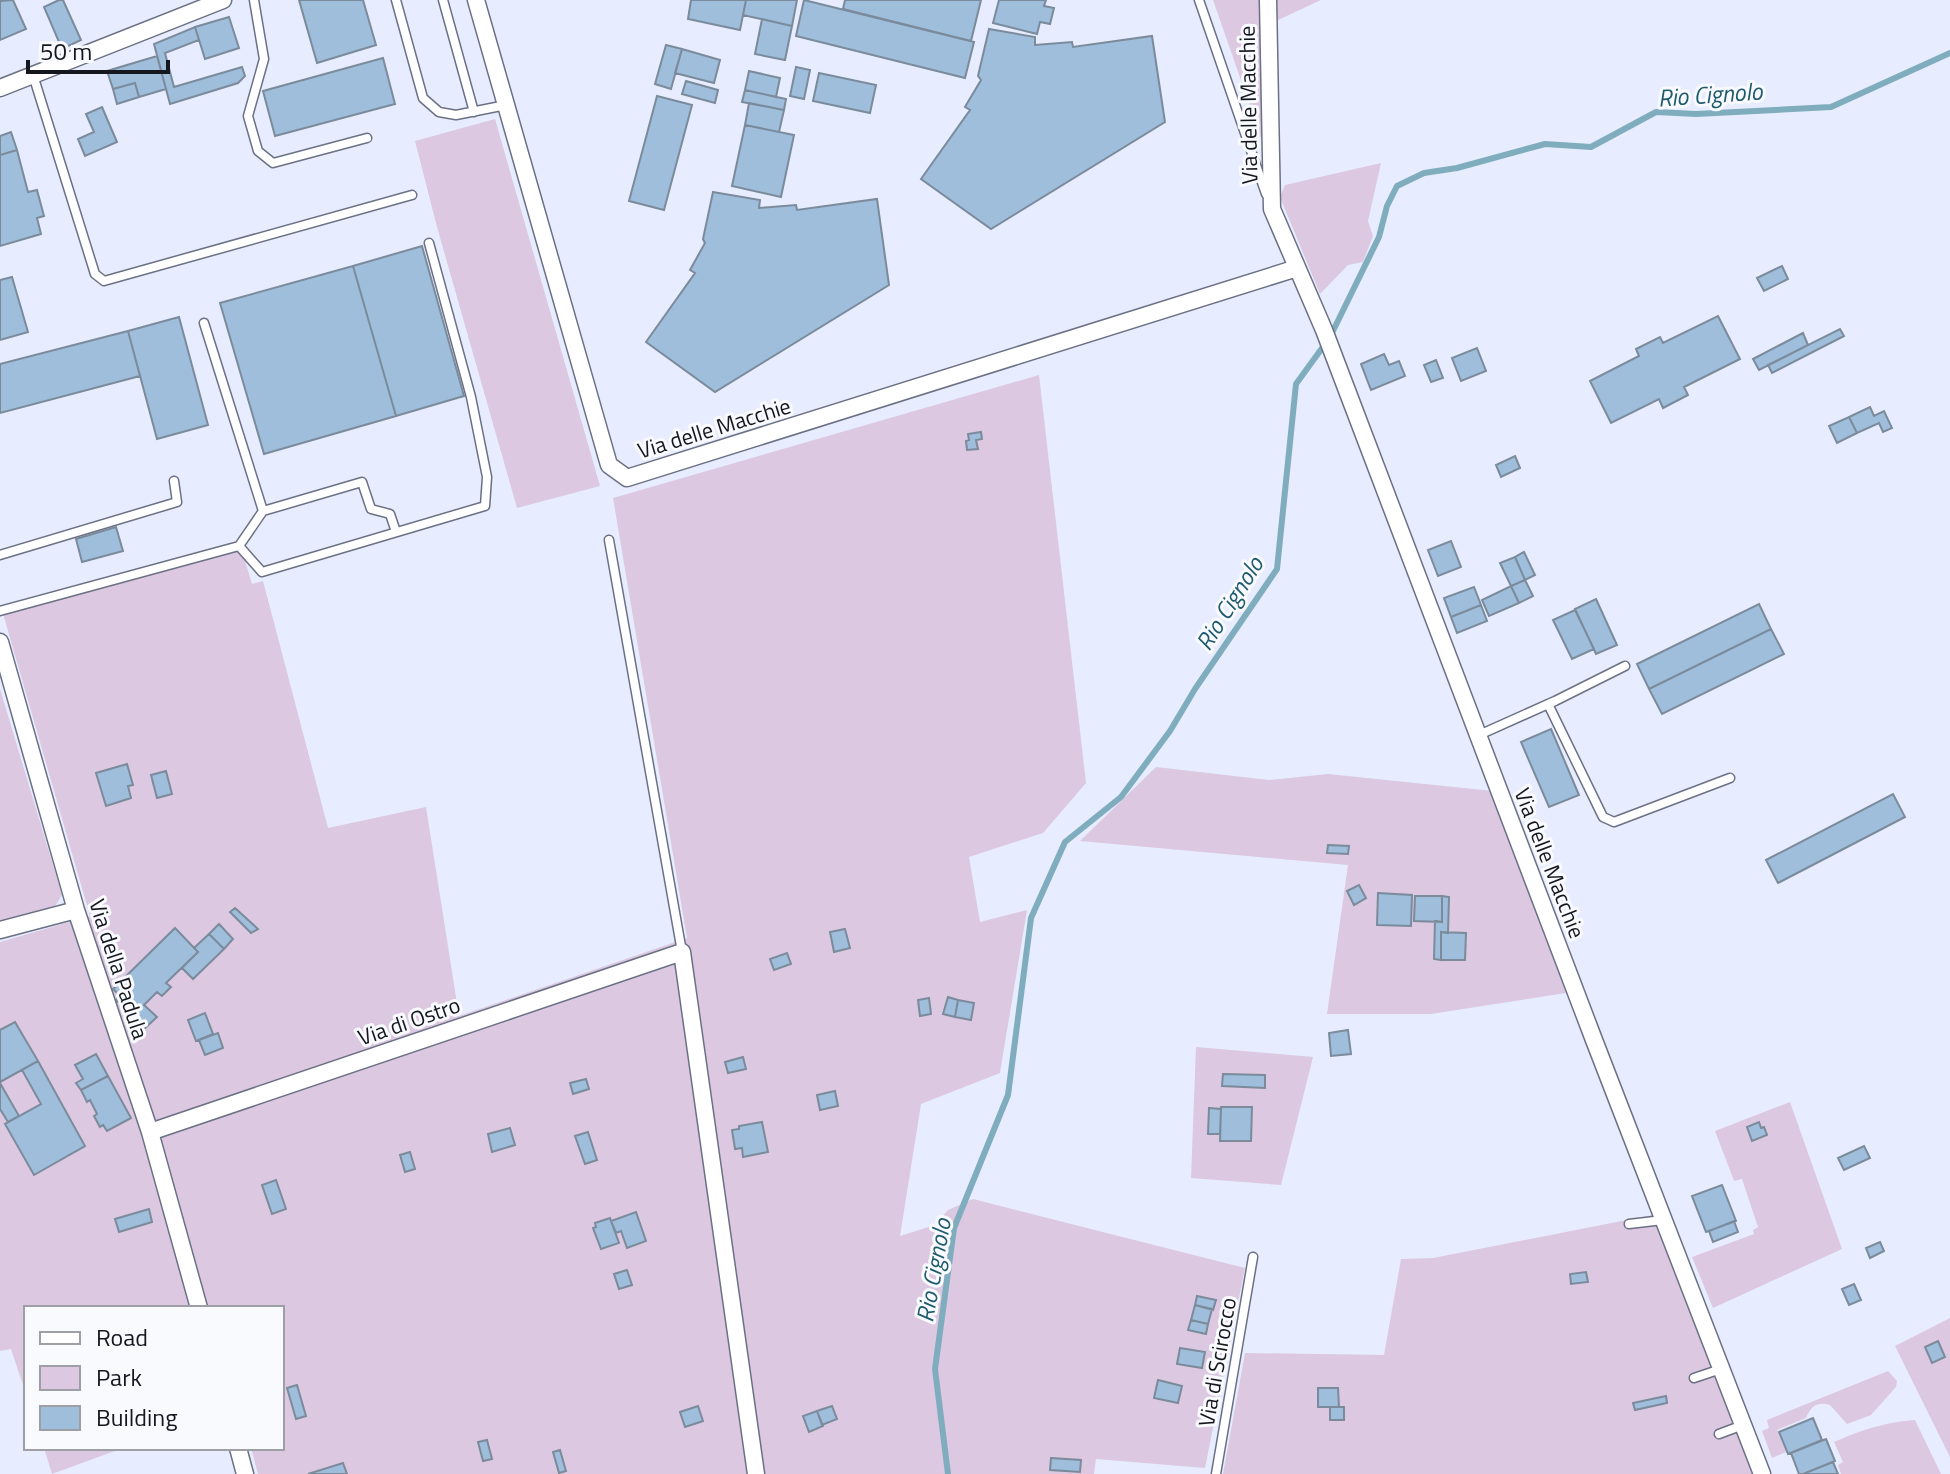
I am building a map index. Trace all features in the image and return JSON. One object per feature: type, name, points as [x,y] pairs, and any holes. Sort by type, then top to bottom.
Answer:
[{"type":"street","points":[[0,88],[223,0]]},
{"type":"street","name":"Via delle Macchie","points":[[476,0],[609,465],[627,478],[1297,268]]},
{"type":"street","name":"Via delle Macchie","points":[[1268,0],[1272,209],[1324,330],[1762,1474]]},
{"type":"street","name":"Via della Padula","points":[[0,642],[76,910],[150,1132],[198,1306]]},
{"type":"street","points":[[0,930],[76,910]]},
{"type":"street","points":[[685,951],[756,1474]]},
{"type":"street","name":"Via di Ostro","points":[[150,1132],[685,951]]},
{"type":"street","points":[[239,1450],[245,1474]]},
{"type":"lane","points":[[254,0],[264,59],[248,116],[258,151],[273,163],[367,138]]},
{"type":"lane","points":[[396,0],[423,98],[439,112],[456,115],[506,105]]},
{"type":"lane","points":[[443,0],[474,112]]},
{"type":"lane","name":"Via delle Macchie","points":[[1199,0],[1272,209]]},
{"type":"lane","points":[[33,75],[95,274],[104,281],[412,195]]},
{"type":"lane","points":[[239,546],[262,572],[485,506],[487,477],[471,397],[429,243]]},
{"type":"lane","points":[[204,323],[263,511]]},
{"type":"lane","points":[[0,555],[177,502],[174,481]]},
{"type":"lane","points":[[0,611],[239,546],[263,511],[362,482],[371,509],[390,514],[396,532]]},
{"type":"lane","points":[[609,540],[685,951]]},
{"type":"lane","points":[[1478,736],[1625,666]]},
{"type":"lane","points":[[1548,704],[1603,817],[1614,822],[1730,778]]},
{"type":"lane","points":[[1629,1224],[1664,1220]]},
{"type":"lane","name":"Via di Scirocco","points":[[1216,1474],[1253,1257]]},
{"type":"lane","points":[[1694,1378],[1721,1369]]},
{"type":"lane","points":[[1719,1434],[1743,1425]]},
{"type":"green space","points":[[1213,0],[1321,0],[1261,28],[1266,152]]},
{"type":"green space","points":[[495,119],[600,486],[517,508],[415,141]]},
{"type":"green space","points":[[1381,163],[1368,221],[1373,236],[1363,262],[1348,265],[1320,294],[1280,197],[1285,185]]},
{"type":"green space","points":[[1039,375],[1086,783],[1043,833],[969,857],[980,922],[1027,910],[1000,1073],[921,1104],[900,1236],[935,1225],[948,1210],[973,1199],[1245,1268],[1205,1468],[1096,1459],[1094,1474],[258,1474],[252,1450],[284,1450],[284,1306],[24,1306],[24,1388],[11,1349],[0,1351],[0,942],[90,916],[2,610],[240,544],[252,584],[263,581],[328,828],[426,807],[459,1016],[687,938],[613,498]]},
{"type":"green space","points":[[0,689],[62,895],[55,906],[0,921]]},
{"type":"green space","points":[[1156,767],[1269,780],[1328,774],[1493,791],[1566,993],[1431,1014],[1327,1014],[1348,865],[1080,841]]},
{"type":"green space","points":[[1196,1047],[1313,1057],[1281,1185],[1191,1178]]},
{"type":"green space","points":[[1790,1102],[1842,1249],[1713,1308],[1692,1257],[1754,1234],[1753,1230],[1758,1227],[1742,1179],[1734,1181],[1715,1131]]},
{"type":"green space","points":[[1652,1215],[1753,1474],[1223,1474],[1245,1353],[1384,1355],[1401,1259],[1433,1258]]},
{"type":"green space","points":[[1950,1318],[1950,1457],[1895,1346]]},
{"type":"green space","points":[[1888,1371],[1897,1381],[1896,1387],[1871,1415],[1847,1424],[1830,1405],[1818,1404],[1806,1418],[1777,1430],[1786,1452],[1772,1458],[1762,1431],[1769,1428],[1767,1420]]},
{"type":"green space","points":[[1915,1420],[1941,1474],[1841,1474],[1838,1465],[1843,1462],[1834,1442],[1874,1427]]},
{"type":"green space","points":[[45,1450],[118,1450],[52,1474]]},
{"type":"building","points":[[13,0],[26,29],[0,40],[0,1]]},
{"type":"building","points":[[63,0],[81,40],[62,49],[44,7]]},
{"type":"building","points":[[299,0],[363,0],[376,45],[317,63]]},
{"type":"building","points":[[691,0],[746,0],[740,30],[688,19]]},
{"type":"building","points":[[746,0],[797,0],[792,26],[743,15]]},
{"type":"building","points":[[804,0],[974,42],[965,78],[796,36]]},
{"type":"building","points":[[845,0],[981,0],[971,41],[843,9]]},
{"type":"building","points":[[999,0],[1046,0],[1044,6],[1054,8],[1050,24],[1040,22],[1037,34],[993,23]]},
{"type":"building","points":[[229,17],[239,48],[205,59],[195,27]]},
{"type":"building","points":[[762,19],[792,26],[785,60],[755,54]]},
{"type":"building","points":[[195,27],[199,40],[165,53],[174,87],[242,67],[245,76],[238,83],[170,104],[154,44]]},
{"type":"building","points":[[989,29],[1035,37],[1035,45],[1072,42],[1073,47],[1152,36],[1165,122],[991,229],[921,179],[970,110],[965,107],[981,80],[978,76]]},
{"type":"building","points":[[666,45],[682,49],[671,89],[655,84]]},
{"type":"building","points":[[682,49],[720,60],[714,83],[675,73]]},
{"type":"building","points":[[157,56],[166,89],[139,97],[135,83],[113,89],[107,71]]},
{"type":"building","points":[[383,58],[395,104],[275,136],[263,91]]},
{"type":"building","points":[[796,67],[810,70],[804,99],[790,96]]},
{"type":"building","points":[[749,71],[780,78],[776,97],[745,90]]},
{"type":"building","points":[[819,73],[876,85],[870,113],[813,101]]},
{"type":"building","points":[[686,81],[718,90],[715,103],[682,94]]},
{"type":"building","points":[[135,83],[139,97],[117,104],[113,89]]},
{"type":"building","points":[[745,90],[786,99],[784,110],[742,102]]},
{"type":"building","points":[[657,96],[692,105],[664,210],[629,201]]},
{"type":"building","points":[[749,103],[784,110],[779,132],[745,125]]},
{"type":"building","points":[[102,107],[117,142],[85,156],[78,139],[94,132],[86,114]]},
{"type":"building","points":[[745,125],[794,135],[781,197],[732,186]]},
{"type":"building","points":[[11,132],[17,150],[0,155],[0,136]]},
{"type":"building","points":[[17,150],[28,192],[37,190],[44,216],[37,218],[41,234],[0,246],[0,155]]},
{"type":"building","points":[[713,192],[760,200],[759,208],[796,205],[797,210],[877,199],[889,285],[715,392],[646,342],[695,273],[690,270],[705,243],[703,239]]},
{"type":"building","points":[[422,246],[464,396],[396,416],[353,266]]},
{"type":"building","points":[[353,266],[396,416],[264,454],[220,303]]},
{"type":"building","points":[[1782,266],[1788,279],[1764,291],[1757,278]]},
{"type":"building","points":[[12,277],[28,332],[0,340],[0,280]]},
{"type":"building","points":[[1718,316],[1740,359],[1684,387],[1688,395],[1663,408],[1659,399],[1611,423],[1590,381],[1639,356],[1636,349],[1660,337],[1663,343]]},
{"type":"building","points":[[179,317],[208,425],[157,439],[128,331]]},
{"type":"building","points":[[1840,329],[1844,336],[1772,373],[1768,365]]},
{"type":"building","points":[[128,331],[140,376],[0,413],[0,364]]},
{"type":"building","points":[[1803,333],[1808,345],[1759,370],[1753,359]]},
{"type":"building","points":[[1477,348],[1486,371],[1461,381],[1452,358]]},
{"type":"building","points":[[1384,354],[1389,365],[1399,361],[1405,376],[1371,390],[1361,364]]},
{"type":"building","points":[[1436,360],[1443,378],[1431,382],[1424,365]]},
{"type":"building","points":[[1870,407],[1874,416],[1884,411],[1892,428],[1883,432],[1879,423],[1857,433],[1849,417]]},
{"type":"building","points":[[1849,417],[1857,433],[1837,443],[1829,426]]},
{"type":"building","points":[[981,432],[982,439],[976,440],[978,449],[967,450],[968,434]]},
{"type":"building","points":[[1515,456],[1520,468],[1501,477],[1496,465]]},
{"type":"building","points":[[116,527],[123,551],[82,562],[76,539]]},
{"type":"building","points":[[1451,541],[1461,567],[1438,576],[1428,550]]},
{"type":"building","points":[[1524,552],[1535,575],[1525,580],[1515,557]]},
{"type":"building","points":[[1515,557],[1525,580],[1511,586],[1500,563]]},
{"type":"building","points":[[1525,580],[1533,596],[1519,603],[1511,586]]},
{"type":"building","points":[[1511,586],[1519,603],[1489,616],[1482,600]]},
{"type":"building","points":[[1474,587],[1481,605],[1451,617],[1444,598]]},
{"type":"building","points":[[1596,599],[1617,645],[1596,654],[1575,609]]},
{"type":"building","points":[[1759,604],[1771,629],[1649,689],[1637,664]]},
{"type":"building","points":[[1481,605],[1487,621],[1457,633],[1451,617]]},
{"type":"building","points":[[1575,610],[1594,649],[1572,659],[1553,620]]},
{"type":"building","points":[[1771,629],[1784,654],[1662,714],[1649,689]]},
{"type":"building","points":[[1551,729],[1579,795],[1549,807],[1521,742]]},
{"type":"building","points":[[127,764],[133,785],[128,786],[131,798],[106,806],[96,773]]},
{"type":"building","points":[[166,771],[172,794],[157,798],[151,775]]},
{"type":"building","points":[[1893,794],[1905,817],[1778,883],[1766,860]]},
{"type":"building","points":[[1328,845],[1349,846],[1348,854],[1327,853]]},
{"type":"building","points":[[1359,885],[1366,898],[1354,905],[1347,891]]},
{"type":"building","points":[[1378,893],[1412,895],[1411,926],[1377,925]]},
{"type":"building","points":[[1415,896],[1442,896],[1442,922],[1414,921]]},
{"type":"building","points":[[1442,896],[1449,897],[1448,933],[1441,932],[1441,960],[1434,959],[1435,921],[1442,922]]},
{"type":"building","points":[[235,908],[258,929],[251,933],[230,912]]},
{"type":"building","points":[[219,924],[233,939],[224,949],[209,934]]},
{"type":"building","points":[[175,928],[198,952],[166,983],[171,987],[162,996],[157,992],[144,1005],[157,1017],[144,1029],[116,1000],[120,996],[113,989]]},
{"type":"building","points":[[845,929],[850,948],[834,952],[830,932]]},
{"type":"building","points":[[1441,932],[1466,933],[1465,960],[1441,960]]},
{"type":"building","points":[[209,934],[224,949],[193,979],[182,968],[198,952],[194,948]]},
{"type":"building","points":[[787,953],[791,964],[774,970],[770,959]]},
{"type":"building","points":[[948,997],[958,1000],[955,1017],[943,1014]]},
{"type":"building","points":[[929,998],[931,1014],[920,1016],[918,1000]]},
{"type":"building","points":[[958,1000],[974,1003],[971,1020],[955,1017]]},
{"type":"building","points":[[205,1013],[213,1034],[196,1041],[188,1020]]},
{"type":"building","points":[[15,1022],[38,1061],[0,1082],[0,1030]]},
{"type":"building","points":[[1348,1030],[1351,1054],[1331,1056],[1329,1033]]},
{"type":"building","points":[[218,1033],[223,1048],[205,1055],[199,1040]]},
{"type":"building","points":[[96,1054],[108,1076],[81,1090],[76,1083],[83,1079],[75,1065]]},
{"type":"building","points":[[743,1057],[746,1069],[728,1073],[725,1062]]},
{"type":"building","points":[[38,1061],[85,1146],[34,1175],[5,1124],[41,1104],[22,1070]]},
{"type":"building","points":[[1223,1074],[1265,1075],[1265,1088],[1222,1086]]},
{"type":"building","points":[[108,1076],[131,1118],[107,1131],[103,1125],[100,1127],[90,1100],[87,1102],[81,1090]]},
{"type":"building","points":[[586,1079],[589,1089],[573,1094],[570,1083]]},
{"type":"building","points":[[0,1083],[19,1116],[8,1122],[0,1109]]},
{"type":"building","points":[[835,1091],[838,1106],[820,1110],[817,1095]]},
{"type":"building","points":[[1221,1107],[1252,1107],[1251,1141],[1220,1141]]},
{"type":"building","points":[[1209,1108],[1221,1109],[1220,1134],[1208,1134]]},
{"type":"building","points":[[762,1122],[768,1152],[743,1157],[742,1148],[735,1149],[732,1130]]},
{"type":"building","points":[[1759,1122],[1767,1135],[1752,1141],[1747,1127]]},
{"type":"building","points":[[510,1128],[515,1145],[492,1152],[488,1134]]},
{"type":"building","points":[[588,1132],[597,1160],[585,1164],[575,1136]]},
{"type":"building","points":[[1864,1146],[1870,1158],[1844,1170],[1838,1158]]},
{"type":"building","points":[[410,1152],[415,1169],[405,1172],[400,1155]]},
{"type":"building","points":[[276,1180],[286,1209],[272,1214],[262,1185]]},
{"type":"building","points":[[1722,1185],[1736,1221],[1706,1232],[1692,1196]]},
{"type":"building","points":[[149,1209],[152,1222],[119,1232],[115,1219]]},
{"type":"building","points":[[636,1212],[646,1241],[627,1248],[621,1231],[616,1233],[611,1221]]},
{"type":"building","points":[[610,1218],[619,1243],[601,1249],[593,1228],[596,1227],[595,1223]]},
{"type":"building","points":[[1734,1221],[1738,1232],[1713,1242],[1709,1231]]},
{"type":"building","points":[[1880,1242],[1884,1251],[1870,1258],[1866,1248]]},
{"type":"building","points":[[627,1270],[632,1285],[619,1289],[614,1274]]},
{"type":"building","points":[[1586,1272],[1588,1282],[1571,1284],[1570,1274]]},
{"type":"building","points":[[1854,1284],[1861,1300],[1849,1305],[1842,1289]]},
{"type":"building","points":[[1197,1296],[1216,1300],[1213,1310],[1195,1305]]},
{"type":"building","points":[[1195,1305],[1212,1309],[1208,1324],[1191,1320]]},
{"type":"building","points":[[1191,1320],[1208,1324],[1206,1334],[1188,1330]]},
{"type":"building","points":[[1938,1341],[1945,1357],[1932,1363],[1925,1347]]},
{"type":"building","points":[[1180,1348],[1205,1352],[1202,1368],[1177,1364]]},
{"type":"building","points":[[1158,1380],[1182,1386],[1178,1403],[1154,1398]]},
{"type":"building","points":[[297,1385],[306,1416],[296,1419],[287,1388]]},
{"type":"building","points":[[1318,1388],[1338,1388],[1339,1407],[1318,1407]]},
{"type":"building","points":[[1666,1396],[1667,1403],[1635,1410],[1633,1403]]},
{"type":"building","points":[[698,1406],[703,1421],[685,1427],[680,1412]]},
{"type":"building","points":[[832,1406],[837,1419],[822,1425],[817,1411]]},
{"type":"building","points":[[1330,1407],[1344,1407],[1344,1420],[1330,1420]]},
{"type":"building","points":[[817,1411],[823,1426],[809,1432],[803,1416]]},
{"type":"building","points":[[1813,1418],[1822,1440],[1788,1454],[1779,1432]]},
{"type":"building","points":[[1826,1439],[1835,1461],[1799,1474],[1791,1453]]},
{"type":"building","points":[[487,1440],[492,1459],[483,1461],[478,1442]]},
{"type":"building","points":[[560,1450],[566,1471],[559,1473],[553,1452]]},
{"type":"building","points":[[1051,1458],[1081,1460],[1080,1472],[1050,1470]]},
{"type":"building","points":[[1833,1462],[1838,1474],[1803,1474]]},
{"type":"building","points":[[343,1463],[347,1474],[308,1474]]},
{"type":"waterway","name":"Rio Cignolo","points":[[1331,335],[1379,237],[1387,206],[1397,186],[1424,173],[1457,168],[1545,144],[1591,147],[1656,112],[1696,114],[1831,107],[1950,53]]},
{"type":"waterway","name":"Rio Cignolo","points":[[948,1474],[935,1369],[954,1228],[1008,1095],[1031,918],[1065,842],[1121,797],[1170,731],[1277,569],[1296,384],[1325,344]]}]
